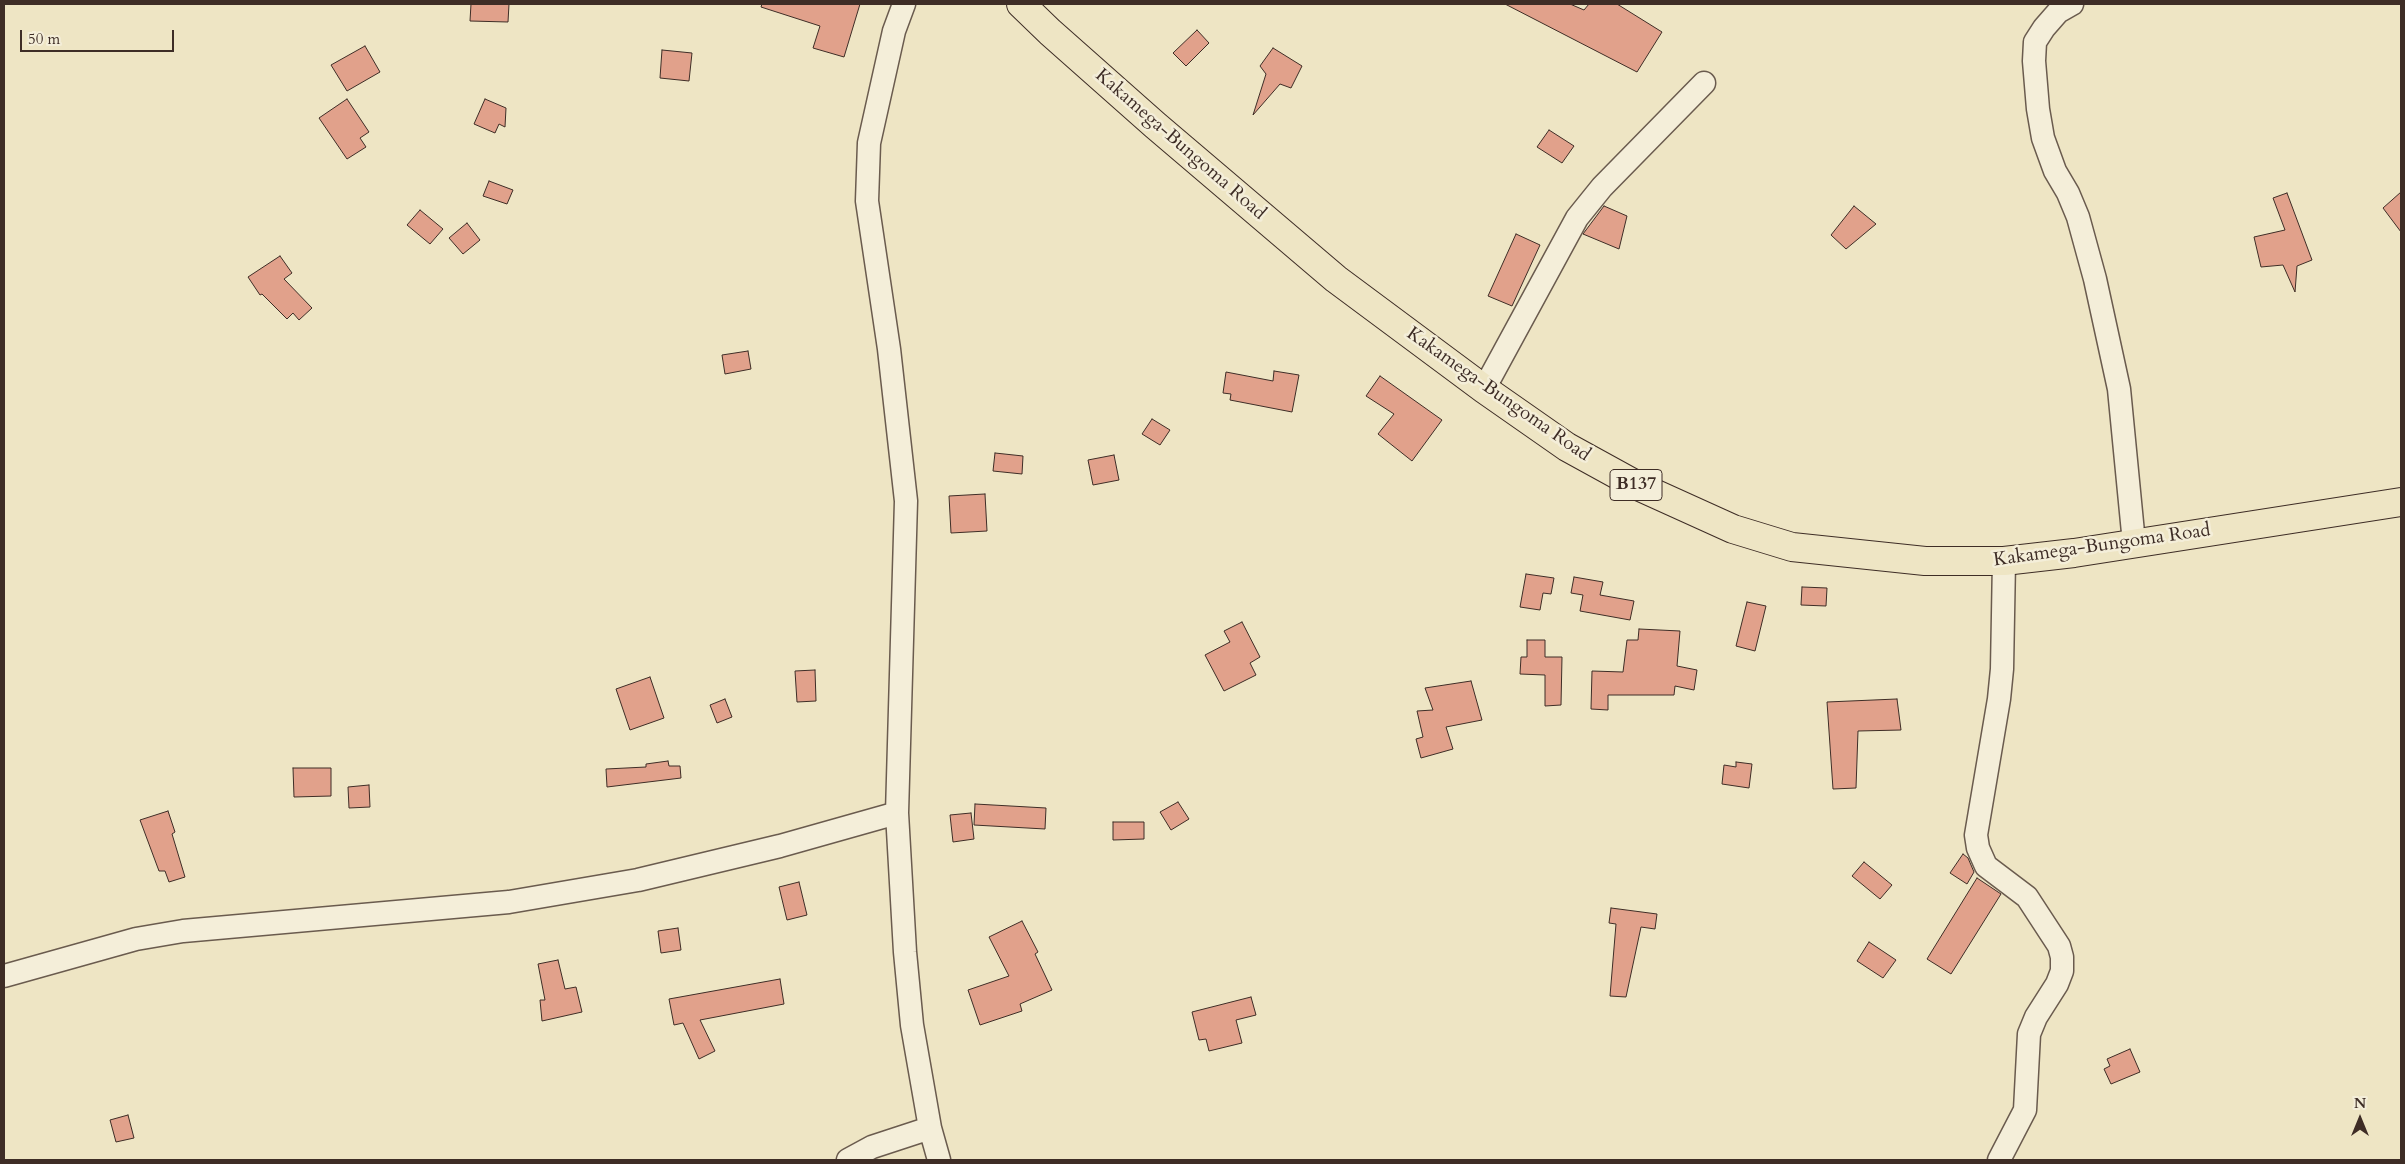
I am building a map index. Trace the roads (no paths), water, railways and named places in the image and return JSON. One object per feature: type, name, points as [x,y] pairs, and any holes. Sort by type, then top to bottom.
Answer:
[{"type":"main road","name":"Kakamega-Bungoma Road","points":[[1021,4],[1155,125],[1336,279],[1484,389],[1567,447],[1638,486],[1733,529],[1792,547],[1925,561],[2004,561],[2401,502]]},
{"type":"street","points":[[904,4],[894,31],[869,142],[867,201],[889,349],[906,502],[897,813],[912,1025],[930,1128],[939,1160]]},
{"type":"street","points":[[2072,4],[2058,12],[2035,42],[2034,61],[2038,109],[2043,138],[2055,171],[2068,193],[2078,217],[2095,279],[2119,389],[2134,543]]},
{"type":"street","points":[[1484,389],[1577,218],[1602,187],[1704,83]]},
{"type":"street","points":[[1999,1160],[2025,1110],[2029,1034],[2062,971],[2062,957],[2059,946],[2027,896],[1986,866],[1978,848],[1976,834],[1999,699],[2002,669],[2004,561]]},
{"type":"street","points":[[4,976],[136,939],[183,931],[509,902],[638,880],[780,846],[897,813]]},
{"type":"street","points":[[848,1160],[872,1147],[930,1128]]}]
